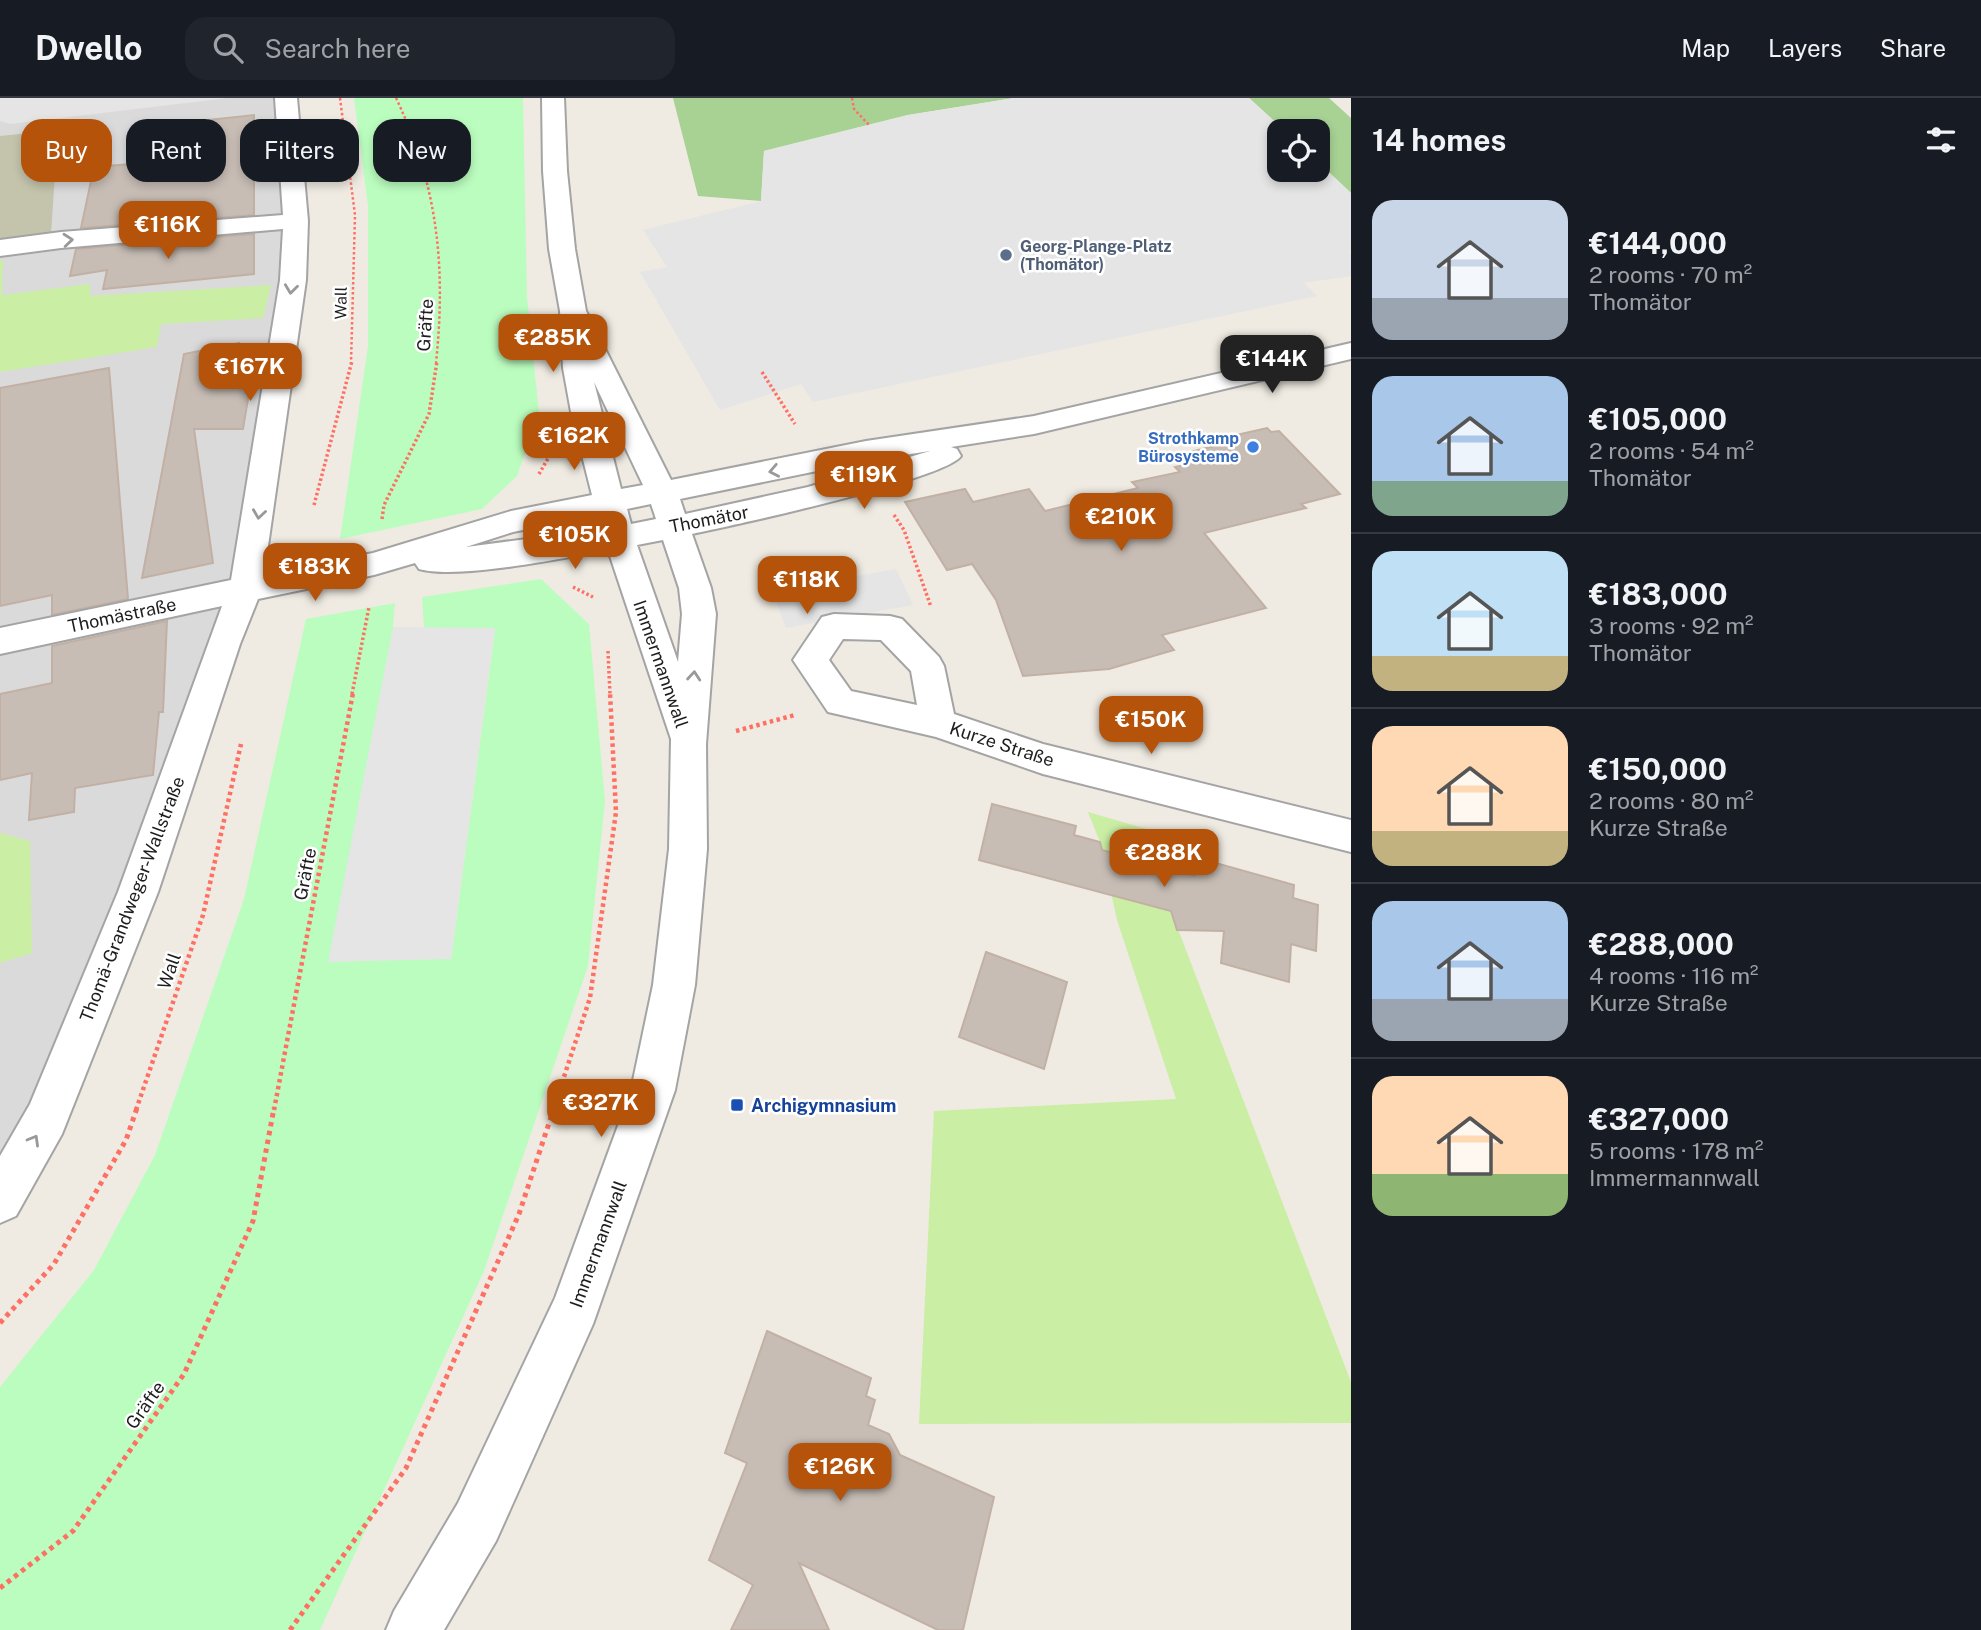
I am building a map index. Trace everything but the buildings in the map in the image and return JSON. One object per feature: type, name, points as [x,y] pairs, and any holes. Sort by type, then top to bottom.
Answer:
[{"type":"street","name":"Thomä-Grandweger-Wallstraße","points":[[0,1200],[46,1119],[138,892],[223,644],[245,590],[293,280],[296,221],[286,98]]},
{"type":"street","points":[[552,98],[562,249],[573,311]]},
{"type":"street","points":[[0,248],[61,240],[296,221]]},
{"type":"street","name":"Immermannwall","points":[[413,1630],[477,1522],[576,1307],[653,1090],[677,958],[688,849],[688,744],[699,614],[695,588],[676,526],[662,492],[573,311]]},
{"type":"street","name":"Immermannwall","points":[[573,311],[581,390],[609,503],[688,744]]},
{"type":"street","name":"Thomätor","points":[[245,590],[374,564],[511,522],[866,452],[1034,425],[1351,351]]},
{"type":"street","name":"Thomätor","points":[[374,564],[498,558],[793,503],[875,481],[1034,425]]},
{"type":"street","name":"Thomästraße","points":[[0,641],[245,590]]},
{"type":"street","points":[[839,702],[810,660],[834,626],[890,628],[928,666]]},
{"type":"street","name":"Kurze Straße","points":[[928,666],[937,723]]},
{"type":"street","name":"Kurze Straße","points":[[839,702],[937,723],[1043,759],[1351,836]]},
{"type":"path","name":"Wall","points":[[314,505],[353,357],[355,215],[340,98]]},
{"type":"path","name":"Gräfte","points":[[0,1588],[73,1531],[184,1374],[253,1221],[367,621],[384,505],[430,413],[440,330],[442,278],[436,209],[414,132],[396,98]]},
{"type":"path","points":[[852,98],[854,109],[869,125]]},
{"type":"path","points":[[762,372],[798,428]]},
{"type":"path","points":[[890,510],[904,530],[930,597],[935,626],[928,666]]},
{"type":"path","points":[[290,1630],[406,1468],[520,1214],[590,998],[616,812],[606,643]]},
{"type":"path","points":[[688,744],[839,702]]},
{"type":"path","name":"Wall","points":[[0,1322],[54,1264],[126,1140],[203,915],[242,740]]},
{"type":"shaded area","points":[[0,98],[275,98],[277,119],[240,119],[240,182],[281,182],[285,234],[237,595],[67,1023],[24,1112],[0,1153]]},
{"type":"shaded area","points":[[0,98],[228,98],[52,119],[21,119],[21,123],[10,124],[0,121]]},
{"type":"shaded area","name":"Georg-Plange-Platz (Thomätor)","points":[[1014,98],[1249,98],[1272,119],[1267,119],[1267,182],[1330,182],[1330,173],[1351,193],[1351,276],[1304,283],[1317,296],[813,402],[801,384],[720,410],[640,272],[667,267],[643,230],[761,201],[764,151],[908,115]]},
{"type":"shaded area","points":[[21,134],[21,182],[54,182],[51,234],[0,241],[0,136]]},
{"type":"shaded area","points":[[896,569],[913,605],[786,628],[772,591]]},
{"type":"shaded area","points":[[393,627],[495,628],[451,959],[328,962]]},
{"type":"green space","points":[[354,98],[523,98],[527,297],[539,413],[517,476],[482,509],[340,539],[368,346],[368,206],[359,119],[357,119]]},
{"type":"green space","points":[[673,98],[1014,98],[908,115],[764,151],[761,201],[698,196]]},
{"type":"green space","points":[[1249,98],[1329,98],[1351,118],[1351,193],[1330,173],[1330,119],[1272,119]]},
{"type":"green space","points":[[0,260],[3,260],[2,295],[90,284],[90,296],[271,285],[263,318],[161,324],[157,347],[0,372]]},
{"type":"green space","points":[[541,579],[589,624],[605,801],[588,966],[484,1271],[320,1630],[0,1630],[0,1387],[94,1270],[155,1155],[244,899],[306,619],[395,603],[393,627],[451,959],[495,629],[424,628],[422,597]]},
{"type":"green space","points":[[1088,812],[1167,835],[1173,916],[1351,1382],[1351,1423],[919,1424],[934,1111],[1176,1099],[1117,920],[1100,842]]},
{"type":"green space","points":[[0,833],[30,841],[32,953],[0,963]]},
{"type":"place","name":"Georg-Plange-Platz (Thomätor)","points":[[1006,255]]},
{"type":"place","name":"Strothkamp Bürosysteme","points":[[1253,447]]},
{"type":"place","name":"Archigymnasium","points":[[737,1105]]}]
